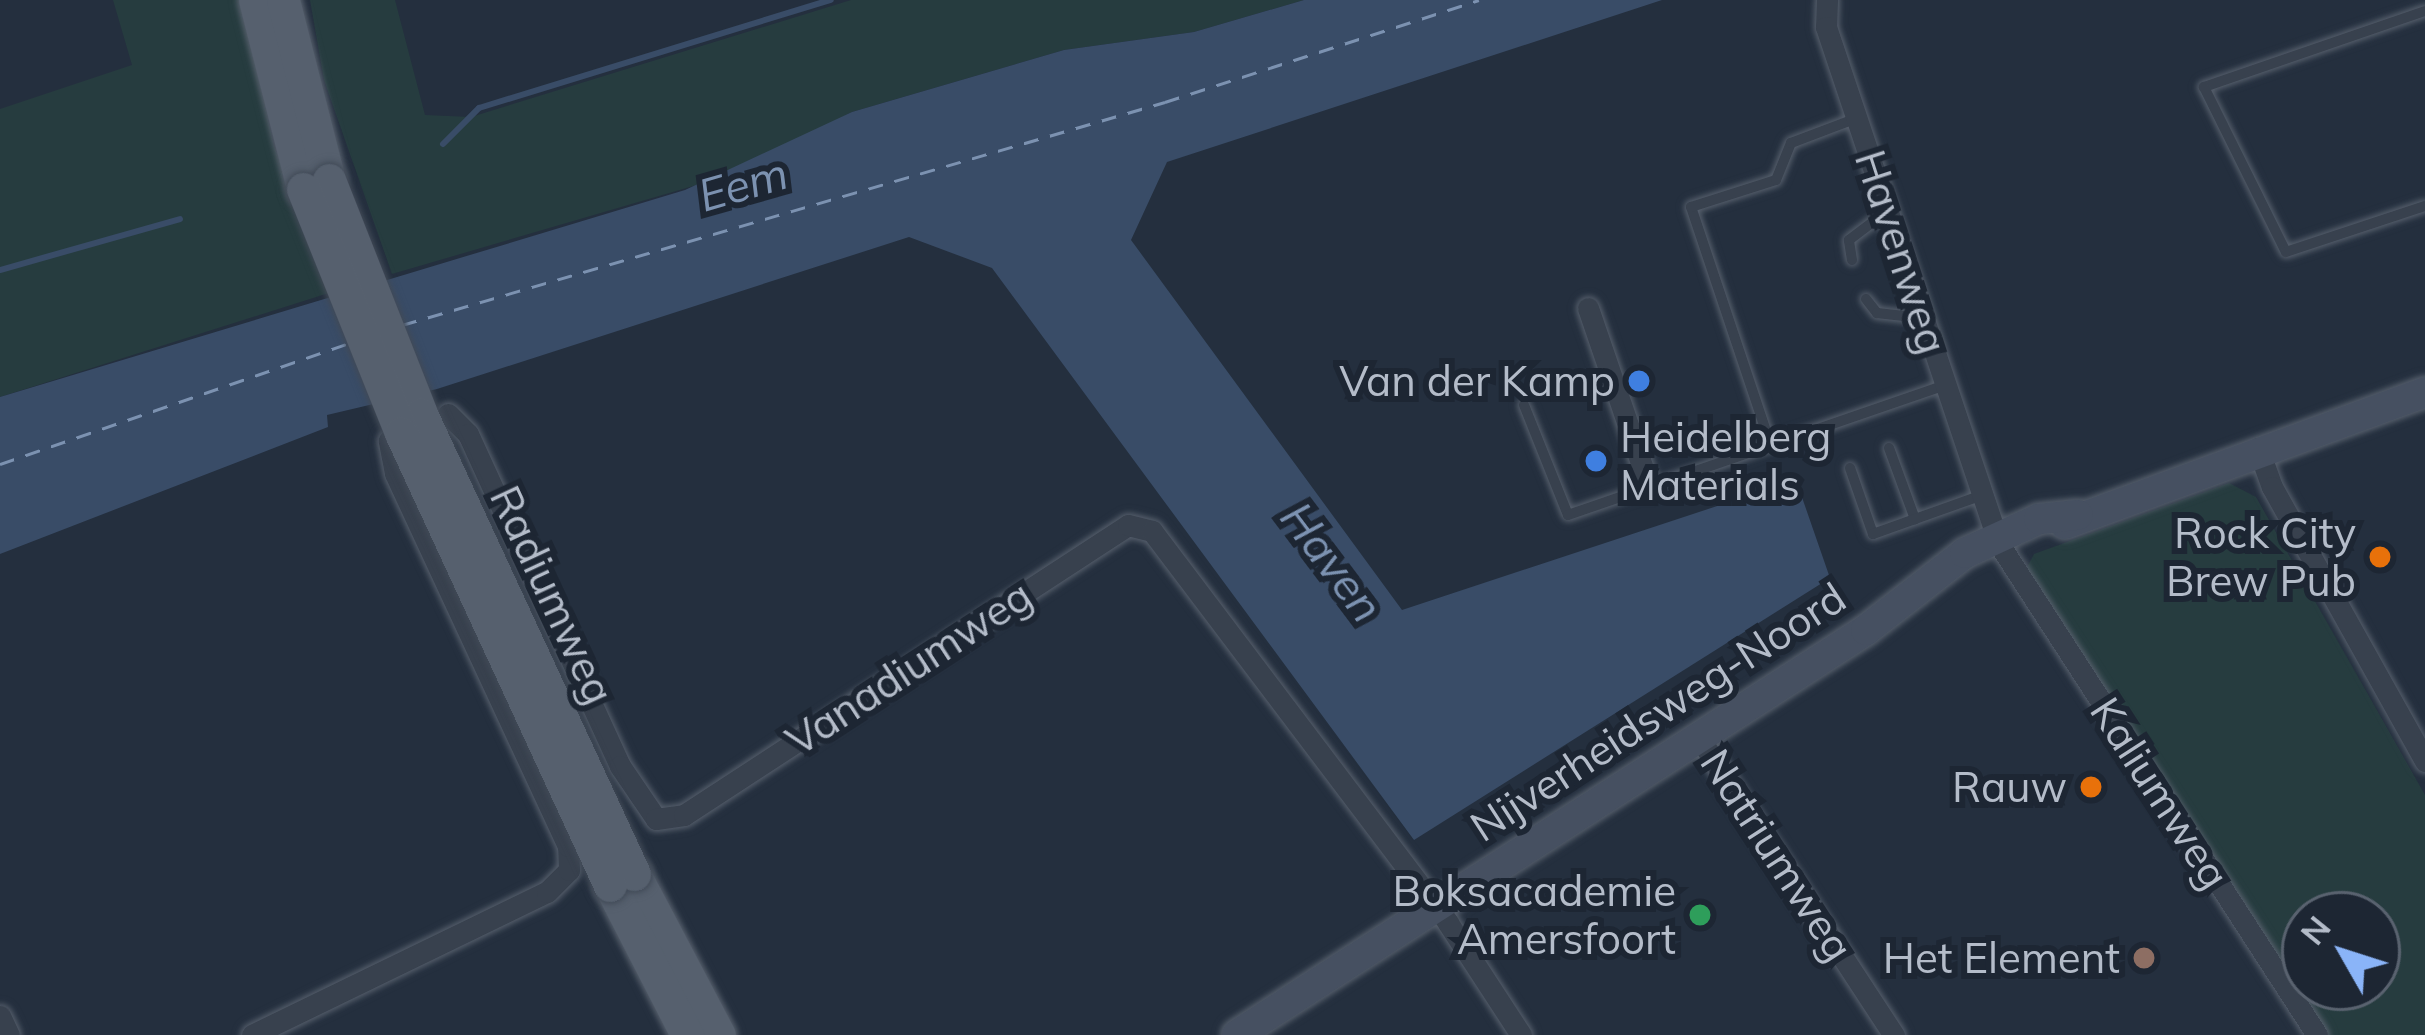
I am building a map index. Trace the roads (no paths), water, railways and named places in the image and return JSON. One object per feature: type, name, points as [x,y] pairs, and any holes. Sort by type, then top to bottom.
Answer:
[{"type":"main road","points":[[255,0],[316,185]]},
{"type":"main road","points":[[283,0],[316,185]]},
{"type":"main road","name":"Radiumweg","points":[[316,185],[400,433],[622,880],[687,1035]]},
{"type":"main road","name":"Radiumweg","points":[[622,880],[719,1035]]},
{"type":"street","name":"Havenweg","points":[[1827,0],[1826,27],[1980,496],[2000,544]]},
{"type":"street","points":[[1588,308],[1649,486]]},
{"type":"street","name":"Nijverheidsweg-Noord","points":[[1237,1035],[1942,577],[2055,514],[2078,515],[2425,392]]},
{"type":"street","name":"Vanadiumweg","points":[[448,414],[468,434],[620,766],[656,819],[684,815],[1128,525],[1152,530],[1434,907]]},
{"type":"street","points":[[252,1035],[547,892],[569,871],[568,846],[395,473],[389,441]]},
{"type":"street","points":[[2258,448],[2272,488],[2425,761]]},
{"type":"street","name":"Kaliumweg","points":[[2000,544],[2317,1035]]},
{"type":"street","name":"Natriumweg","points":[[1699,736],[1894,1035]]},
{"type":"street","points":[[1434,907],[1521,1035]]},
{"type":"street","points":[[0,1016],[9,1035]]},
{"type":"lane","points":[[2425,11],[2204,87],[2287,251],[2425,206]]},
{"type":"lane","name":"Havenweg","points":[[1770,443],[1691,206],[1776,180],[1791,143],[1857,118]]},
{"type":"lane","points":[[1852,260],[1849,240],[1886,212]]},
{"type":"lane","points":[[1866,299],[1877,313],[1923,318]]},
{"type":"lane","name":"Havenweg","points":[[1523,405],[1568,515],[1946,385]]},
{"type":"lane","points":[[1889,448],[1915,519]]},
{"type":"lane","points":[[1850,468],[1873,533],[1980,496]]},
{"type":"water","points":[[1304,0],[1662,0],[1167,162],[1131,240],[1402,610],[1796,480],[1830,578],[1414,840],[992,268],[909,237],[437,389],[327,415],[328,427],[0,554],[0,397],[685,190],[852,112],[1064,50],[1194,32]]},
{"type":"waterway","points":[[443,144],[479,108],[831,0]]},
{"type":"waterway","points":[[0,270],[180,219]]},
{"type":"place","name":"Van der Kamp","points":[[1639,381]]},
{"type":"place","name":"Heidelberg Materials","points":[[1596,461]]},
{"type":"place","name":"Rock City Brew Pub","points":[[2380,557]]},
{"type":"place","name":"Rauw","points":[[2091,787]]},
{"type":"place","name":"Boksacademie Amersfoort","points":[[1700,915]]},
{"type":"place","name":"Het Element","points":[[2144,958]]},
{"type":"water label","name":"Eem","points":[[743,184]]},
{"type":"water label","name":"Haven","points":[[1332,562]]}]
